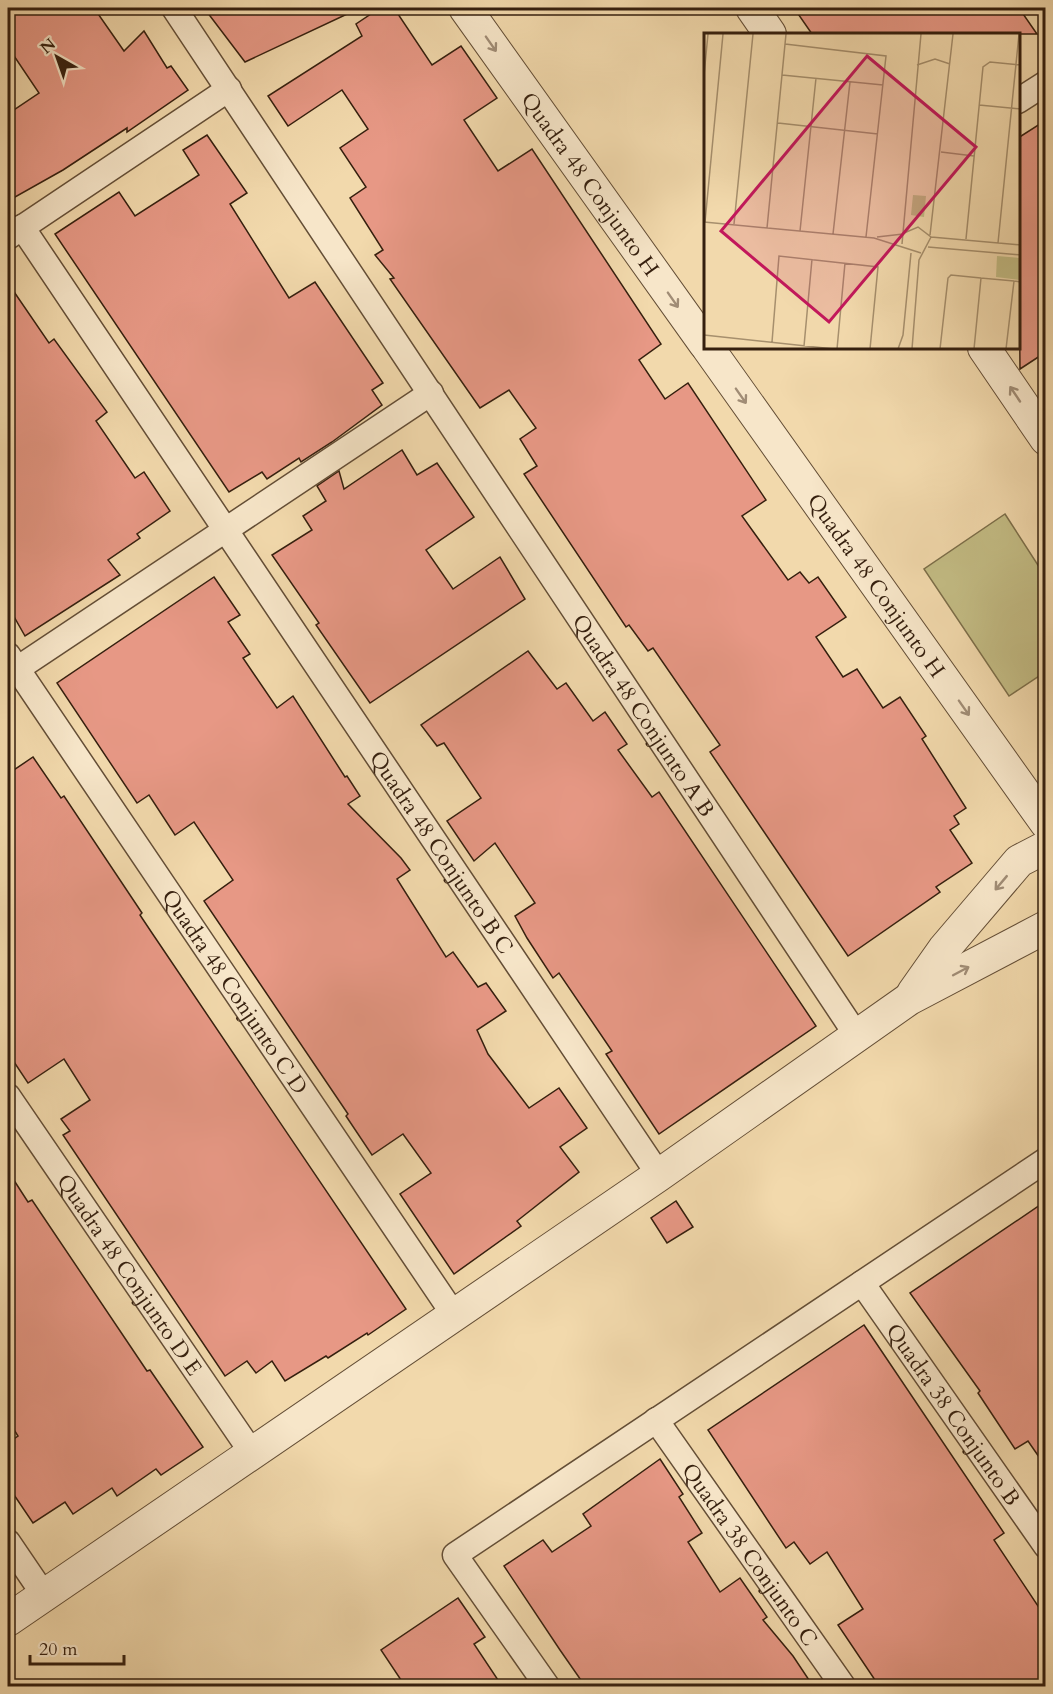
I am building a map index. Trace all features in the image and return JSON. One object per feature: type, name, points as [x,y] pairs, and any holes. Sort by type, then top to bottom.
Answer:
[{"type":"street","name":"Quadra 48 Conjunto A B","points":[[174,8],[856,1036]]},
{"type":"street","name":"Quadra 48 Conjunto H","points":[[465,8],[704,343]]},
{"type":"street","points":[[752,8],[769,33]]},
{"type":"street","points":[[1020,100],[1046,83]]},
{"type":"street","points":[[15,232],[228,89]]},
{"type":"street","name":"Quadra 48 Conjunto B C","points":[[15,232],[225,529],[659,1175]]},
{"type":"street","name":"Quadra 48 Conjunto H","points":[[709,350],[1046,823]]},
{"type":"street","points":[[985,350],[1046,439]]},
{"type":"street","points":[[11,666],[431,393]]},
{"type":"street","name":"Quadra 48 Conjunto C D","points":[[11,666],[454,1315]]},
{"type":"street","points":[[909,999],[944,949],[1019,861],[1046,847]]},
{"type":"street","points":[[8,1620],[659,1175],[909,999],[1046,927]]},
{"type":"street","name":"Quadra 48 Conjunto D E","points":[[8,1096],[252,1453]]},
{"type":"street","points":[[547,1686],[455,1555],[1046,1160]]},
{"type":"street","name":"Quadra 38 Conjunto B","points":[[862,1283],[1046,1546]]},
{"type":"street","name":"Quadra 38 Conjunto C","points":[[656,1420],[843,1686]]},
{"type":"street","points":[[8,1542],[44,1596]]},
{"type":"shaded area","points":[[1005,514],[1045,576],[1045,672],[1009,696],[924,569]]},
{"type":"building","points":[[8,8],[94,8],[124,51],[144,31],[167,68],[171,66],[188,90],[127,132],[127,128],[63,170],[8,201],[8,114],[39,93],[8,47]]},
{"type":"building","points":[[204,8],[360,8],[245,62]]},
{"type":"building","points":[[380,8],[394,8],[432,65],[461,46],[497,98],[464,120],[498,171],[532,149],[661,344],[639,360],[665,399],[688,383],[766,500],[742,516],[788,580],[800,572],[809,583],[818,577],[846,617],[816,637],[843,677],[857,669],[883,708],[900,697],[926,736],[922,739],[966,808],[954,816],[959,824],[950,830],[972,863],[936,887],[940,892],[848,956],[710,752],[720,745],[653,648],[648,651],[629,625],[626,627],[524,474],[537,466],[520,439],[536,428],[509,390],[480,408],[390,279],[394,278],[375,255],[383,250],[350,198],[366,187],[340,148],[368,129],[342,90],[288,126],[268,96],[362,36],[356,24]]},
{"type":"building","points":[[794,8],[1019,8],[1037,34],[1020,33],[811,33]]},
{"type":"building","points":[[1046,120],[1046,352],[1020,369],[1020,350],[1020,137]]},
{"type":"building","points":[[207,135],[247,193],[230,204],[289,298],[315,282],[383,383],[372,390],[382,405],[332,442],[301,462],[299,458],[267,479],[262,472],[229,492],[55,234],[119,192],[135,216],[199,175],[183,150]]},
{"type":"building","points":[[8,283],[49,343],[54,339],[107,412],[96,421],[135,478],[144,472],[170,511],[137,534],[140,538],[108,560],[120,575],[25,636],[8,606]]},
{"type":"building","points":[[402,450],[417,475],[437,463],[474,517],[426,550],[453,589],[500,557],[525,599],[370,703],[316,625],[319,623],[272,555],[312,530],[303,516],[326,501],[317,486],[339,471],[344,489]]},
{"type":"building","points":[[214,577],[240,615],[228,622],[250,654],[243,658],[277,708],[293,696],[345,777],[347,776],[360,796],[348,804],[410,870],[397,879],[446,957],[453,952],[478,987],[486,983],[506,1011],[477,1030],[488,1054],[529,1108],[559,1088],[587,1128],[560,1147],[579,1172],[517,1221],[521,1226],[454,1274],[400,1194],[431,1173],[403,1134],[372,1155],[346,1116],[348,1114],[204,901],[233,880],[194,822],[175,835],[149,795],[137,803],[57,683]]},
{"type":"building","points":[[528,651],[557,689],[566,683],[593,721],[605,712],[627,744],[618,750],[652,797],[659,792],[816,1026],[659,1134],[606,1054],[612,1051],[559,973],[553,978],[527,938],[515,916],[535,903],[495,843],[474,861],[447,821],[481,798],[444,743],[437,746],[421,725]]},
{"type":"building","points":[[33,757],[61,798],[64,796],[142,913],[140,915],[152,933],[406,1309],[368,1335],[367,1333],[328,1358],[326,1356],[285,1381],[272,1361],[256,1373],[247,1361],[225,1376],[63,1135],[70,1131],[61,1119],[90,1100],[64,1059],[28,1083],[8,1053],[8,774]]},
{"type":"building","points":[[8,1171],[28,1202],[32,1200],[147,1371],[150,1370],[203,1447],[161,1475],[156,1469],[117,1496],[112,1488],[73,1514],[65,1502],[33,1523],[8,1486],[8,1443],[18,1436],[8,1420]]},
{"type":"building","points":[[676,1201],[693,1227],[667,1243],[651,1218]]},
{"type":"building","points":[[1046,1201],[1046,1467],[1028,1441],[1015,1449],[978,1393],[980,1391],[910,1293]]},
{"type":"building","points":[[864,1325],[1004,1533],[994,1540],[1046,1618],[1046,1686],[879,1686],[838,1625],[863,1609],[827,1552],[810,1564],[794,1542],[786,1548],[708,1430]]},
{"type":"building","points":[[660,1459],[683,1494],[679,1497],[702,1533],[688,1542],[720,1592],[740,1578],[767,1617],[763,1620],[793,1656],[813,1686],[585,1686],[560,1650],[504,1566],[543,1540],[552,1552],[591,1526],[583,1514]]},
{"type":"building","points":[[458,1598],[485,1637],[474,1644],[502,1686],[405,1686],[381,1650]]}]
